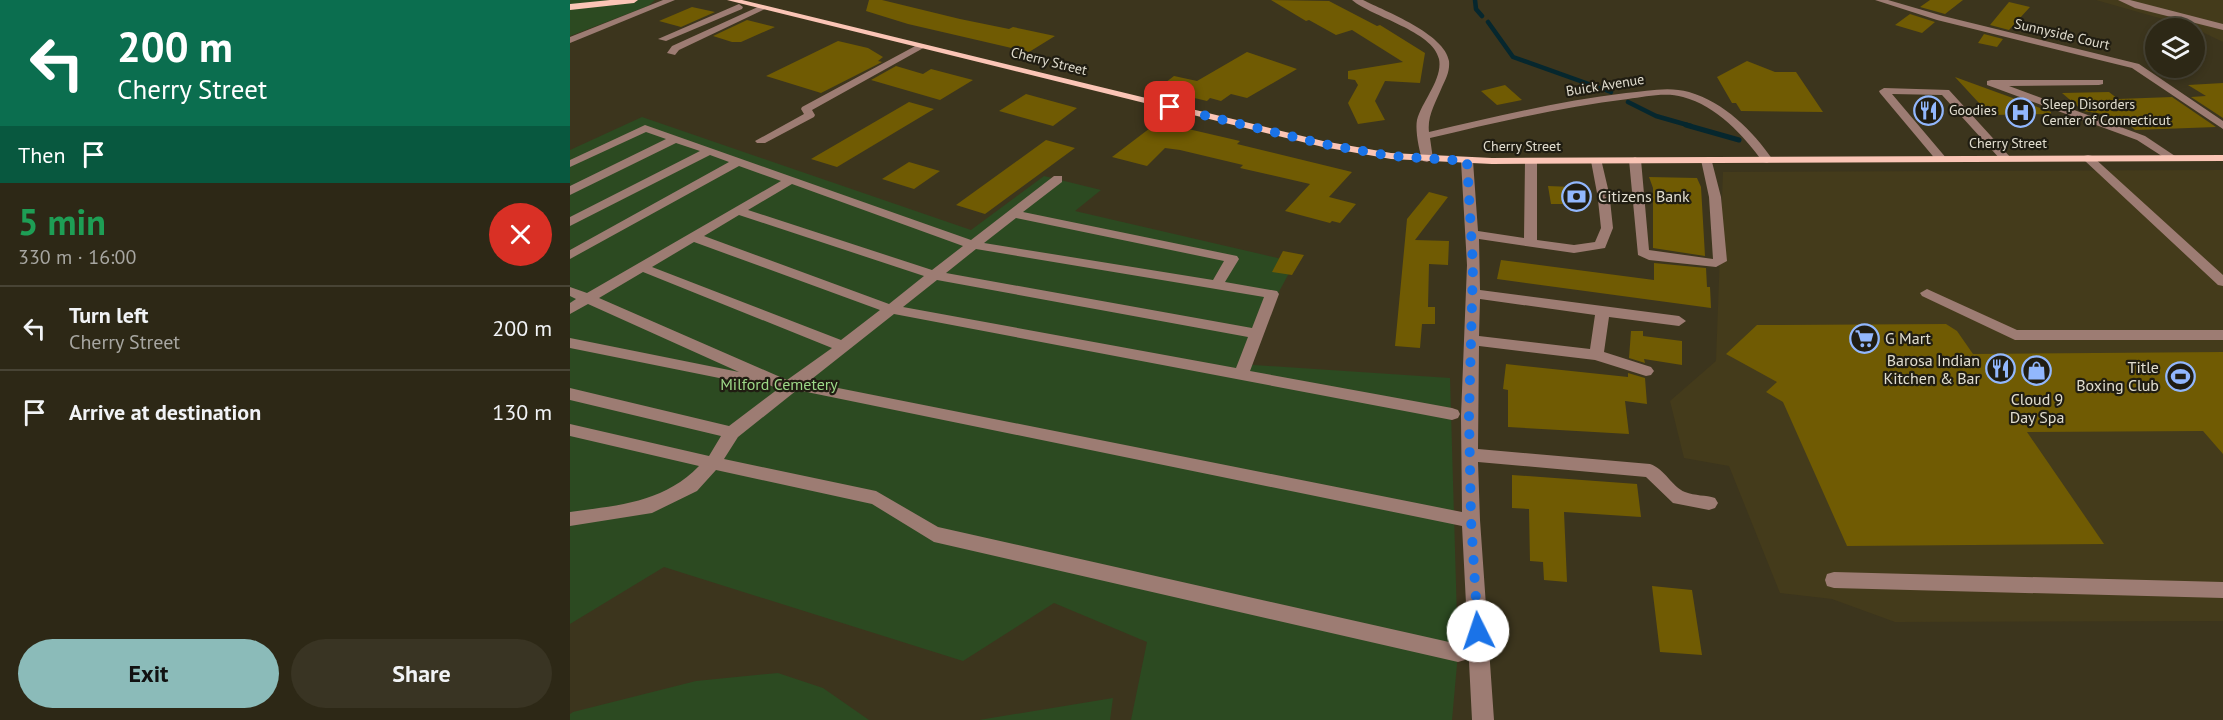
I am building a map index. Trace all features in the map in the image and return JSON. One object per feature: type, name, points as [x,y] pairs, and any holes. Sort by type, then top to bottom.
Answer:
[{"type":"main road","points":[[570,7],[634,0]]},
{"type":"main road","name":"Cherry Street","points":[[731,0],[1323,144],[1391,156],[1467,161],[2223,158]]},
{"type":"street","points":[[570,40],[671,0]]},
{"type":"street","points":[[1356,0],[1420,33],[1434,44],[1444,58],[1444,71],[1422,122],[1427,159]]},
{"type":"street","name":"Sunnyside Court","points":[[1879,0],[1940,18],[2135,66],[2223,126]]},
{"type":"street","points":[[2122,0],[2223,27]]},
{"type":"street","points":[[663,39],[748,4]]},
{"type":"street","points":[[672,52],[675,48],[763,8]]},
{"type":"street","points":[[761,141],[810,115],[806,109],[921,46]]},
{"type":"street","points":[[2098,82],[1991,82],[2141,138],[2172,158]]},
{"type":"street","points":[[1941,159],[1884,91],[1945,92],[2005,158]]},
{"type":"street","name":"Buick Avenue","points":[[1424,136],[1520,114],[1614,97],[1678,92],[1690,95],[1728,117],[1751,137],[1767,160]]},
{"type":"street","points":[[570,164],[645,128],[973,245],[1272,294],[1241,375]]},
{"type":"street","points":[[570,191],[675,139]]},
{"type":"street","points":[[570,222],[708,151]]},
{"type":"street","points":[[2088,158],[2223,282]]},
{"type":"street","points":[[1635,160],[1643,252],[1649,256],[1716,263],[1720,261],[1720,245],[1711,172],[1707,160]]},
{"type":"street","points":[[570,255],[739,161]]},
{"type":"street","points":[[1467,161],[1473,294],[1471,520],[1483,720]]},
{"type":"street","points":[[1530,243],[1531,161]]},
{"type":"street","points":[[1472,234],[1572,249],[1589,249],[1600,245],[1606,228],[1597,161]]},
{"type":"street","points":[[570,519],[646,508],[691,486],[713,463],[732,433],[1058,179]]},
{"type":"street","points":[[570,309],[791,180]]},
{"type":"street","points":[[738,210],[934,275],[1257,334]]},
{"type":"street","points":[[1013,214],[1232,259],[1217,284]]},
{"type":"street","points":[[693,237],[890,309],[1452,414]]},
{"type":"street","points":[[641,267],[842,346]]},
{"type":"street","points":[[570,291],[790,386]]},
{"type":"street","points":[[1927,293],[2015,335],[2223,335]]},
{"type":"street","points":[[1473,294],[1679,321]]},
{"type":"street","points":[[1596,355],[1604,311]]},
{"type":"street","points":[[1471,339],[1596,355],[1646,371]]},
{"type":"street","points":[[570,343],[1426,514],[1471,520]]},
{"type":"street","points":[[570,394],[732,433]]},
{"type":"street","points":[[570,430],[876,498],[934,534],[1458,653]]},
{"type":"street","points":[[1470,455],[1650,471],[1678,498],[1709,503]]},
{"type":"street","points":[[1834,580],[2223,590]]},
{"type":"shaded area","points":[[2096,0],[2223,0],[2223,42],[2205,33],[2205,18],[2159,18]]},
{"type":"shaded area","points":[[2223,170],[2223,621],[1895,622],[1832,599],[1780,593],[1729,466],[1684,458],[1670,401],[1716,361],[1723,172]]},
{"type":"green space","points":[[570,0],[655,0],[648,6],[570,36]]},
{"type":"green space","name":"Milford Cemetery","points":[[642,117],[971,230],[1044,176],[1101,190],[1075,211],[1295,262],[1240,364],[1450,378],[1458,653],[1452,720],[1131,720],[1147,642],[1054,603],[963,661],[664,567],[570,624],[570,150]]},
{"type":"green space","points":[[778,673],[823,688],[869,720],[570,720],[570,714],[573,712],[696,681]]},
{"type":"green space","points":[[1113,698],[1110,720],[979,720]]},
{"type":"building","points":[[869,0],[882,0],[960,19],[1055,36],[1029,52],[908,24],[866,11]]},
{"type":"building","points":[[1271,0],[1329,1],[1377,26],[1380,25],[1425,53],[1420,83],[1385,81],[1375,101],[1385,120],[1358,124],[1348,103],[1358,85],[1355,80],[1348,79],[1348,71],[1403,62],[1352,30],[1336,35],[1309,20],[1306,21]]},
{"type":"building","points":[[1930,0],[1963,0],[1945,14],[1920,7]]},
{"type":"building","points":[[2009,2],[2030,7],[2009,30],[1990,25]]},
{"type":"building","points":[[692,7],[715,12],[681,27],[659,21]]},
{"type":"building","points":[[1910,14],[1935,22],[1922,33],[1895,25]]},
{"type":"building","points":[[747,20],[775,27],[741,42],[732,42],[713,36]]},
{"type":"building","points":[[1984,34],[2003,39],[1997,47],[1978,43]]},
{"type":"building","points":[[838,41],[868,48],[883,57],[878,61],[882,62],[821,93],[766,76]]},
{"type":"building","points":[[1247,52],[1297,69],[1247,98],[1231,94],[1221,101],[1210,98],[1207,101],[1157,89],[1174,76],[1197,81]]},
{"type":"building","points":[[1747,61],[1775,72],[1796,72],[1823,112],[1741,111],[1736,103],[1732,103],[1717,77]]},
{"type":"building","points":[[896,66],[923,74],[931,69],[973,80],[940,100],[871,80]]},
{"type":"building","points":[[1955,77],[2051,112],[2051,114],[1990,115]]},
{"type":"building","points":[[2223,83],[2223,118],[2191,97],[2206,96],[2188,85]]},
{"type":"building","points":[[1505,85],[1522,100],[1497,105],[1481,91]]},
{"type":"building","points":[[2109,92],[2118,99],[2172,97],[2216,127],[2135,130],[2127,123],[2112,121],[2103,114],[2083,111],[2062,93]]},
{"type":"building","points":[[1026,94],[1077,108],[1053,126],[999,111]]},
{"type":"building","points":[[909,102],[934,109],[837,167],[811,159]]},
{"type":"building","points":[[1158,122],[1240,141],[1237,144],[1352,172],[1329,197],[1356,204],[1340,223],[1332,221],[1330,223],[1285,211],[1310,184],[1240,168],[1243,165],[1180,150],[1165,148],[1147,166],[1112,157]]},
{"type":"building","points":[[1046,140],[1075,148],[985,214],[956,205]]},
{"type":"building","points":[[909,162],[940,171],[914,189],[882,179]]},
{"type":"building","points":[[1649,177],[1697,178],[1701,187],[1705,256],[1653,248],[1653,188]]},
{"type":"building","points":[[1548,186],[1572,187],[1576,204],[1551,204]]},
{"type":"building","points":[[1429,192],[1448,197],[1415,240],[1449,241],[1448,265],[1429,264],[1428,307],[1435,307],[1435,324],[1422,324],[1420,348],[1395,346],[1407,219]]},
{"type":"building","points":[[1283,251],[1304,255],[1292,275],[1272,272]]},
{"type":"building","points":[[1501,260],[1654,280],[1654,263],[1706,268],[1711,308],[1497,279]]},
{"type":"building","points":[[1946,324],[1957,331],[1973,354],[2223,352],[2223,454],[2203,431],[2027,432],[2104,544],[1847,546],[1783,402],[1766,392],[1777,382],[1726,354],[1757,325]]},
{"type":"building","points":[[1631,331],[1643,331],[1643,336],[1682,341],[1682,365],[1644,359],[1645,363],[1629,358]]},
{"type":"building","points":[[1506,364],[1628,377],[1628,373],[1645,378],[1647,404],[1625,401],[1629,434],[1508,427],[1508,390],[1503,389]]},
{"type":"building","points":[[1512,475],[1637,484],[1641,517],[1564,512],[1567,582],[1544,580],[1543,562],[1530,561],[1529,509],[1512,508]]},
{"type":"building","points":[[1652,586],[1692,590],[1702,655],[1660,652]]},
{"type":"waterway","points":[[1475,0],[1476,9],[1482,16]]},
{"type":"waterway","points":[[1488,22],[1513,57],[1611,92]]},
{"type":"waterway","points":[[1628,102],[1656,116],[1691,126]]},
{"type":"waterway","points":[[1686,125],[1739,140]]},
{"type":"place","name":"Goodies","points":[[1928,110]]},
{"type":"place","name":"Sleep Disorders Center of Connecticut","points":[[2021,112]]},
{"type":"place","name":"Citizens Bank","points":[[1577,196]]},
{"type":"place","name":"G Mart","points":[[1864,338]]},
{"type":"place","name":"Barosa Indian Kitchen & Bar","points":[[2001,369]]},
{"type":"place","name":"Cloud 9 Day Spa","points":[[2037,371]]},
{"type":"place","name":"Title Boxing Club","points":[[2180,376]]},
{"type":"route","points":[[1170,107],[1323,144],[1391,156],[1467,161],[1473,266],[1469,416],[1471,520],[1478,631]]}]
